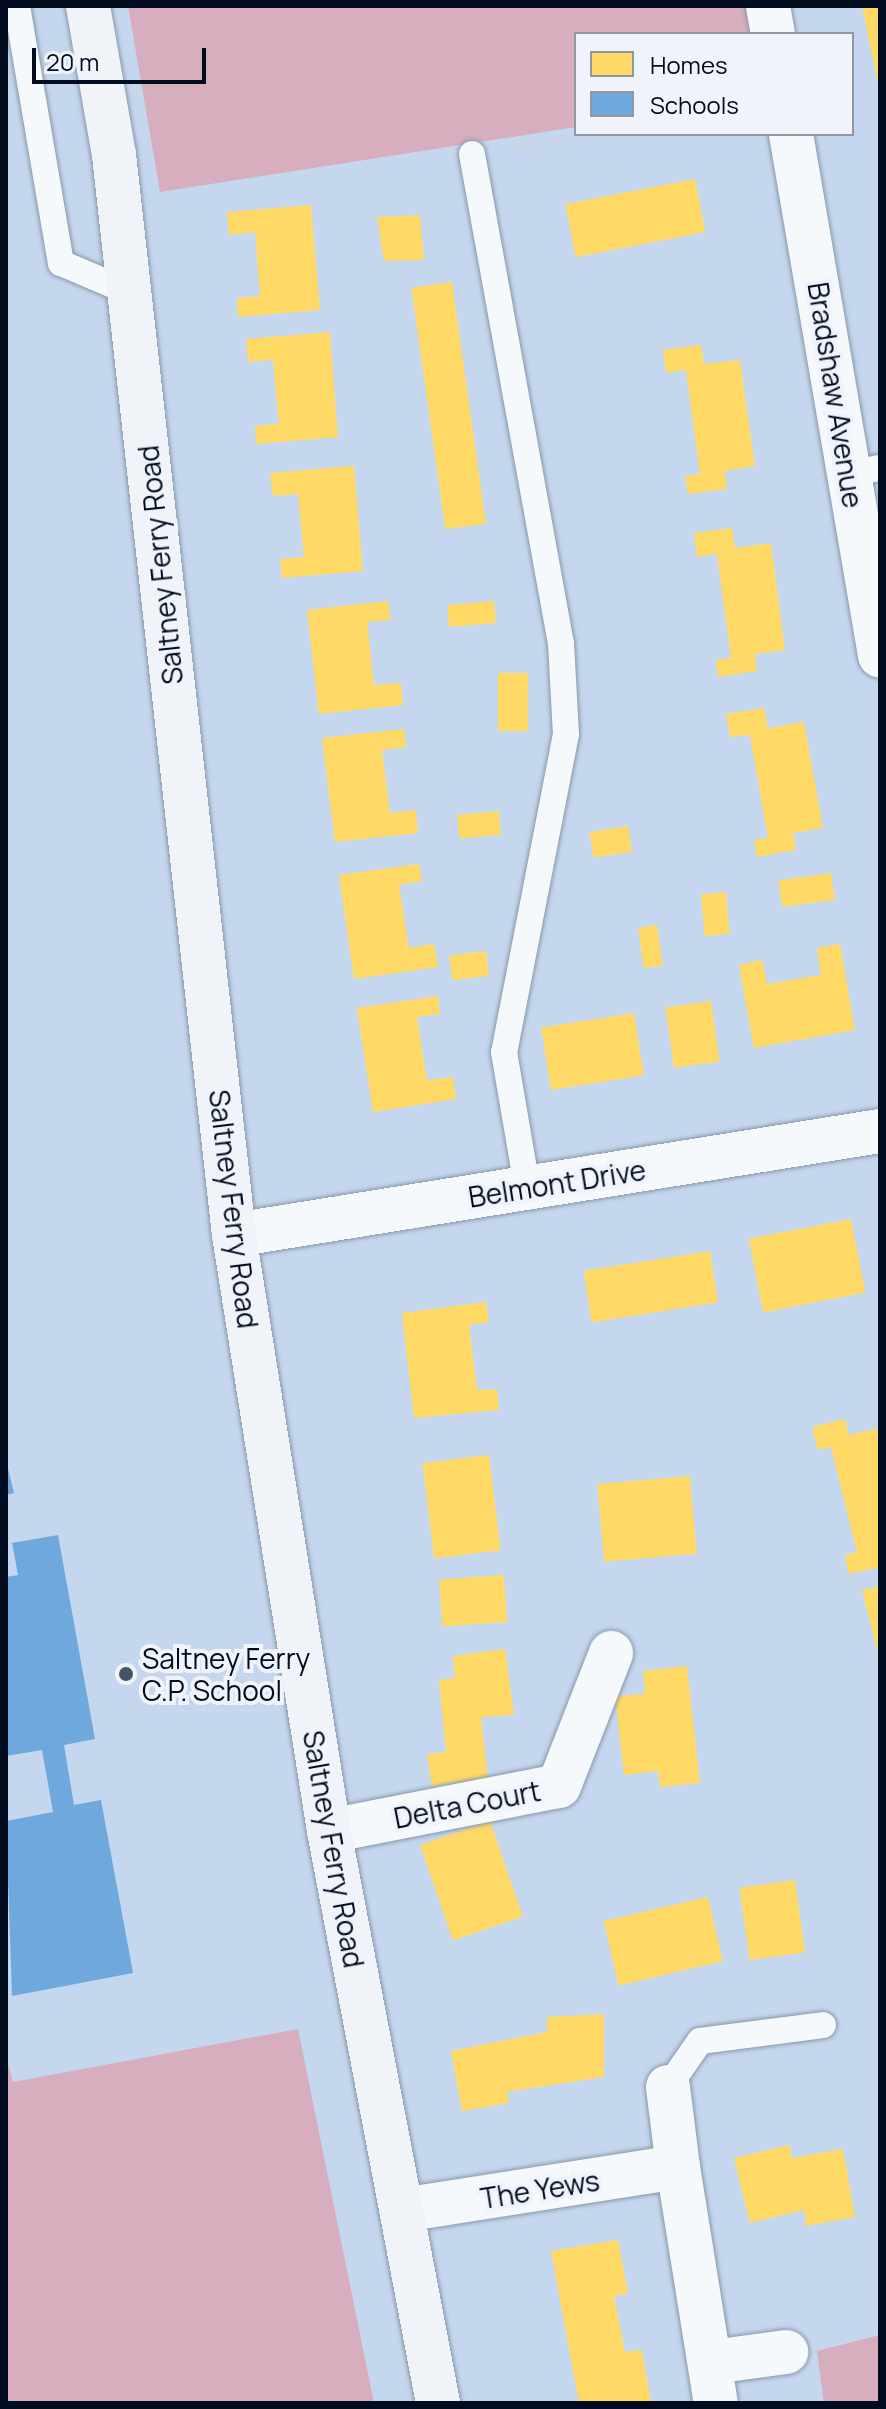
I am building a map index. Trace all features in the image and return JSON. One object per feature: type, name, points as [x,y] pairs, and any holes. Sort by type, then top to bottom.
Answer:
[{"type":"main road","name":"Saltney Ferry Road","points":[[88,6],[129,292],[234,1235],[329,1831],[438,2403]]},
{"type":"street","points":[[768,6],[773,32]]},
{"type":"street","name":"Bradshaw Avenue","points":[[791,136],[864,471],[880,655]]},
{"type":"street","name":"Belmont Drive","points":[[234,1235],[880,1131]]},
{"type":"street","name":"Delta Court","points":[[329,1831],[559,1786],[611,1653]]},
{"type":"street","points":[[668,2087],[678,2167],[714,2382],[786,2352]]},
{"type":"street","name":"The Yews","points":[[402,2210],[678,2167]]},
{"type":"lane","points":[[17,6],[61,263],[129,292]]},
{"type":"lane","points":[[472,154],[561,643],[566,734],[504,1052],[527,1187]]},
{"type":"lane","points":[[668,2087],[700,2041],[823,2025]]},
{"type":"path","points":[[472,154],[582,136]]},
{"type":"shaded area","points":[[128,6],[747,6],[751,32],[574,32],[574,127],[160,192]]},
{"type":"shaded area","points":[[298,2029],[374,2403],[6,2403],[6,2057],[13,2082]]},
{"type":"shaded area","points":[[880,2335],[880,2403],[824,2403],[817,2351]]},
{"type":"building: Homes","points":[[862,6],[880,6],[880,88],[879,88]]},
{"type":"building: Homes","points":[[695,179],[705,232],[576,257],[565,204]]},
{"type":"building: Homes","points":[[311,205],[320,310],[238,317],[237,298],[260,296],[255,232],[229,235],[227,212]]},
{"type":"building: Homes","points":[[420,215],[424,260],[384,261],[377,217]]},
{"type":"building: Homes","points":[[452,282],[486,524],[445,529],[411,288]]},
{"type":"building: Homes","points":[[330,332],[338,437],[256,444],[255,426],[279,424],[273,360],[248,362],[246,339]]},
{"type":"building: Homes","points":[[701,345],[704,364],[740,360],[755,466],[725,471],[727,489],[688,494],[685,476],[700,474],[686,370],[666,373],[663,350]]},
{"type":"building: Homes","points":[[354,466],[363,571],[282,578],[280,559],[304,557],[298,494],[273,496],[270,473]]},
{"type":"building: Homes","points":[[732,528],[735,548],[771,543],[785,650],[755,654],[757,671],[718,677],[716,660],[731,658],[717,554],[697,557],[694,533]]},
{"type":"building: Homes","points":[[388,601],[391,620],[367,622],[374,685],[401,683],[403,705],[319,714],[307,610]]},
{"type":"building: Homes","points":[[494,601],[496,623],[449,627],[447,605]]},
{"type":"building: Homes","points":[[498,673],[528,673],[528,731],[498,731]]},
{"type":"building: Homes","points":[[764,708],[768,728],[804,722],[823,828],[793,833],[796,850],[757,857],[754,840],[768,838],[750,735],[730,737],[726,714]]},
{"type":"building: Homes","points":[[404,729],[406,747],[382,750],[390,813],[416,810],[418,833],[335,842],[322,738]]},
{"type":"building: Homes","points":[[499,811],[501,835],[459,839],[457,815]]},
{"type":"building: Homes","points":[[628,826],[632,852],[594,858],[589,832]]},
{"type":"building: Homes","points":[[419,864],[422,881],[399,885],[409,948],[434,944],[438,967],[354,979],[339,875]]},
{"type":"building: Homes","points":[[831,873],[835,900],[782,907],[779,880]]},
{"type":"building: Homes","points":[[726,892],[730,934],[705,936],[701,894]]},
{"type":"building: Homes","points":[[657,925],[663,966],[644,968],[638,928]]},
{"type":"building: Homes","points":[[840,944],[855,1030],[754,1048],[739,965],[762,960],[767,984],[821,975],[817,948]]},
{"type":"building: Homes","points":[[486,951],[489,976],[452,980],[449,956]]},
{"type":"building: Homes","points":[[438,996],[440,1014],[417,1017],[427,1080],[453,1077],[456,1099],[373,1112],[357,1008]]},
{"type":"building: Homes","points":[[711,1001],[719,1061],[674,1068],[665,1007]]},
{"type":"building: Homes","points":[[634,1013],[644,1075],[551,1090],[541,1028]]},
{"type":"building: Homes","points":[[851,1219],[865,1293],[763,1312],[749,1239]]},
{"type":"building: Homes","points":[[710,1251],[718,1302],[592,1322],[584,1271]]},
{"type":"building: Homes","points":[[486,1302],[489,1322],[469,1325],[477,1390],[497,1389],[499,1410],[414,1418],[402,1313]]},
{"type":"building: Homes","points":[[845,1419],[849,1435],[880,1428],[880,1567],[849,1574],[845,1555],[857,1552],[831,1447],[818,1450],[812,1427]]},
{"type":"building: Homes","points":[[489,1455],[501,1550],[434,1558],[422,1463]]},
{"type":"building: Homes","points":[[690,1476],[697,1554],[604,1562],[597,1484]]},
{"type":"building: Homes","points":[[504,1575],[507,1622],[442,1626],[439,1580]]},
{"type":"building: Homes","points":[[880,1586],[880,1656],[879,1656],[862,1591]]},
{"type":"building: Homes","points":[[505,1649],[514,1715],[481,1717],[488,1779],[432,1786],[427,1754],[446,1752],[439,1680],[455,1678],[453,1656]]},
{"type":"building: Homes","points":[[687,1666],[700,1783],[660,1787],[658,1771],[624,1775],[615,1696],[645,1694],[643,1671]]},
{"type":"building: Homes","points":[[490,1821],[523,1916],[453,1941],[420,1845]]},
{"type":"building: Homes","points":[[795,1880],[805,1952],[750,1960],[740,1888]]},
{"type":"building: Homes","points":[[708,1897],[723,1961],[619,1985],[604,1921]]},
{"type":"building: Homes","points":[[604,2014],[604,2077],[507,2092],[509,2103],[462,2111],[451,2051],[547,2032],[547,2017]]},
{"type":"building: Homes","points":[[789,2145],[792,2158],[843,2149],[855,2217],[806,2226],[804,2210],[750,2223],[734,2158]]},
{"type":"building: Homes","points":[[618,2240],[628,2294],[614,2296],[625,2352],[642,2350],[651,2403],[579,2403],[551,2251]]},
{"type":"building: Schools","points":[[6,1461],[14,1493],[6,1495]]},
{"type":"building: Schools","points":[[58,1535],[95,1739],[64,1745],[74,1805],[101,1800],[133,1973],[12,1996],[6,1821],[53,1812],[42,1750],[6,1756],[6,1577],[18,1575],[12,1543]]},
{"type":"place","name":"Saltney Ferry C.P. School","points":[[126,1674]]}]
